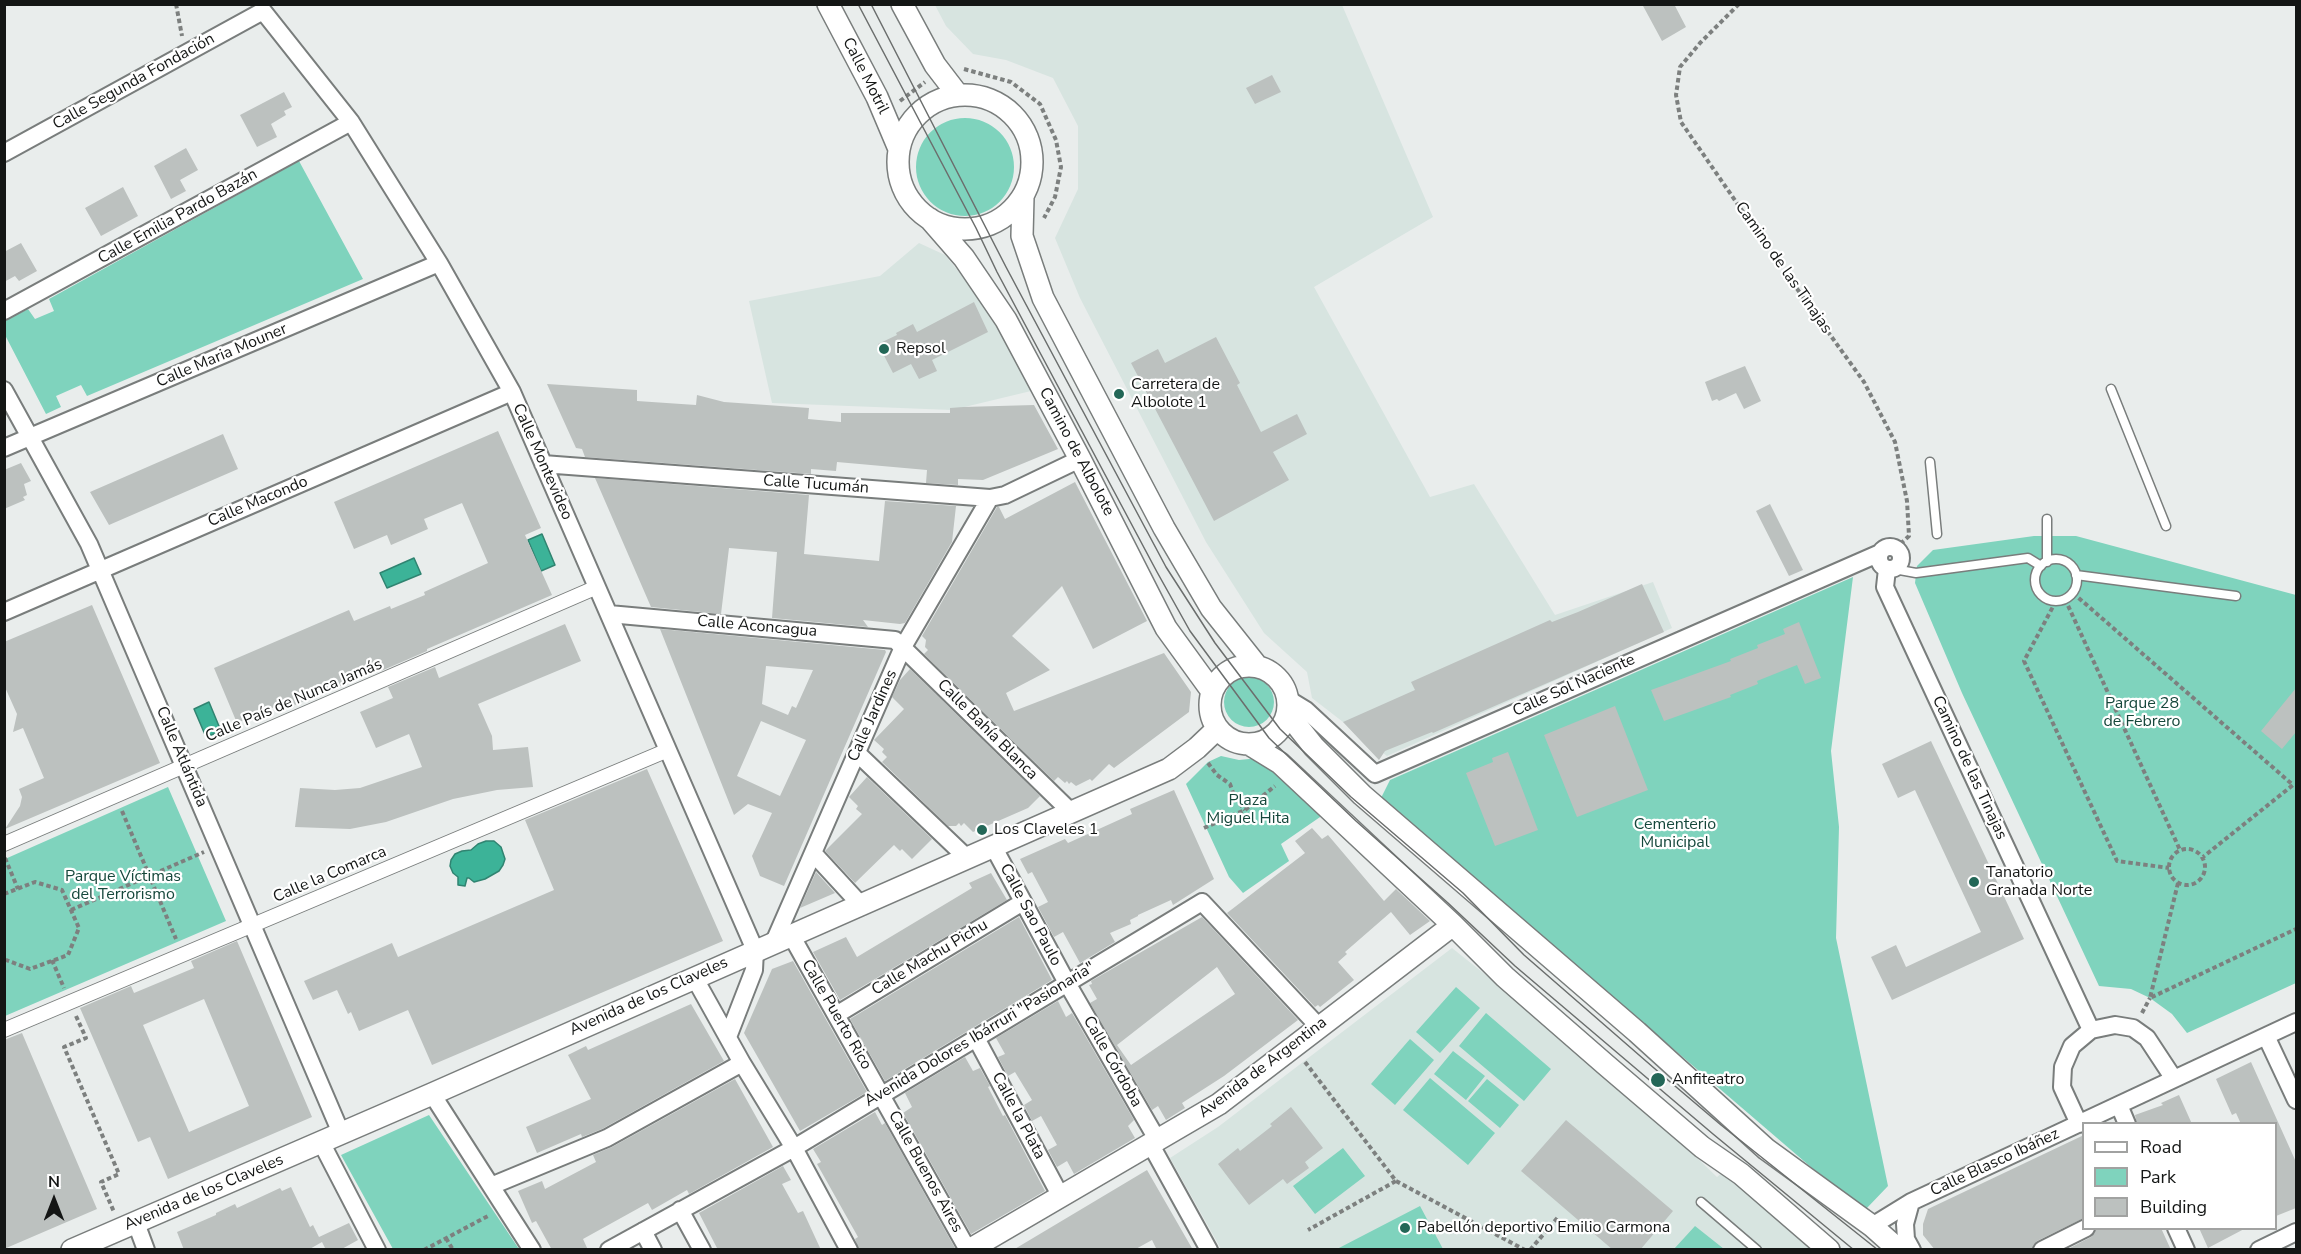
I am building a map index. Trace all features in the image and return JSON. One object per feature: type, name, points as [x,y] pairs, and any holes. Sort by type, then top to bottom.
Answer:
[{"type":"street","name":"Calle Motril","points":[[828,4],[885,115],[899,149]]},
{"type":"street","points":[[902,4],[940,73],[958,95]]},
{"type":"street","name":"Calle Segunda Fondación","points":[[4,153],[263,11]]},
{"type":"street","name":"Calle Montevideo","points":[[263,11],[351,122],[440,263],[512,392],[668,750],[773,942]]},
{"type":"street","points":[[958,95],[979,96],[1002,105],[1014,115],[1031,145],[1033,162],[1030,181],[1023,197],[1010,212],[997,221],[972,229],[952,228],[930,219],[914,206],[906,195],[898,165],[899,149],[906,130],[917,115],[937,101],[958,95]]},
{"type":"street","name":"Calle Emilia Pardo Bazán","points":[[4,311],[351,122]]},
{"type":"street","points":[[1023,197],[1022,236],[1043,298],[1164,528],[1211,608],[1257,666]]},
{"type":"street","name":"Camino de Albolote","points":[[930,219],[964,258],[1006,320],[1166,628],[1211,690]]},
{"type":"street","name":"Calle Maria Mouner","points":[[4,448],[440,263]]},
{"type":"street","name":"Calle Atlántida","points":[[4,390],[89,544],[341,1133]]},
{"type":"street","name":"Calle Macondo","points":[[4,612],[512,392]]},
{"type":"street","name":"Calle Tucumán","points":[[543,464],[990,498],[1005,495],[1080,459]]},
{"type":"street","name":"Calle Jardines","points":[[728,1037],[754,970],[773,942],[814,854],[903,647],[990,498]]},
{"type":"street","points":[[1889,547],[1896,548],[1902,557],[1900,565],[1890,569],[1879,561],[1880,553],[1889,547]]},
{"type":"street","name":"Calle Sol Naciente","points":[[1288,703],[1306,710],[1375,774],[1880,553]]},
{"type":"street","name":"Camino de las Tinajas","points":[[1890,569],[1885,587],[2091,1030]]},
{"type":"street","name":"Calle País de Nunca Jamás","points":[[4,844],[597,587]]},
{"type":"street","name":"Calle Aconcagua","points":[[609,614],[895,640],[903,647]]},
{"type":"street","name":"Calle Bahía Blanca","points":[[903,647],[1071,812]]},
{"type":"street","points":[[1288,703],[1285,722],[1280,729],[1265,741],[1250,744],[1238,743],[1217,729],[1211,718],[1209,703],[1211,690],[1218,679],[1233,668],[1257,666],[1272,672],[1284,686],[1288,703],[1299,728],[1314,747],[1362,795],[1637,1032],[1767,1149],[1872,1226],[1899,1250]]},
{"type":"street","name":"Avenida de los Claveles","points":[[72,1250],[1169,770],[1217,729]]},
{"type":"street","points":[[1250,744],[1280,763],[1506,977],[1606,1065],[1701,1147],[1741,1174],[1829,1250]]},
{"type":"street","name":"Calle la Comarca","points":[[4,1030],[668,750]]},
{"type":"street","points":[[857,753],[966,857]]},
{"type":"street","name":"Calle Sao Paulo","points":[[993,846],[1067,983]]},
{"type":"street","points":[[814,854],[860,904]]},
{"type":"street","name":"Calle Machu Pichu","points":[[836,1015],[1023,902]]},
{"type":"street","name":"Avenida Dolores Ibárruri \"Pasionaria\"","points":[[609,1250],[794,1148],[1202,902],[1319,1027]]},
{"type":"street","name":"Avenida de Argentina","points":[[969,1250],[1219,1104],[1453,925]]},
{"type":"street","name":"Calle Puerto Rico","points":[[773,942],[836,1015],[881,1094]]},
{"type":"street","points":[[694,977],[742,1063],[794,1148],[849,1250]]},
{"type":"street","name":"Calle Córdoba","points":[[1067,983],[1209,1250]]},
{"type":"street","name":"Calle Blasco Ibáñez","points":[[2083,1122],[2296,1022]]},
{"type":"street","points":[[2091,1030],[2115,1024],[2133,1028],[2147,1038],[2174,1079]]},
{"type":"street","name":"Calle Blasco Ibáñez","points":[[2079,1124],[2062,1087],[2063,1067],[2072,1046],[2091,1030]]},
{"type":"street","points":[[2266,1036],[2296,1100]]},
{"type":"street","name":"Calle la Plata","points":[[976,1038],[1060,1195]]},
{"type":"street","points":[[491,1186],[607,1138],[742,1063]]},
{"type":"street","points":[[432,1094],[532,1250]]},
{"type":"street","name":"Calle Buenos Aires","points":[[881,1094],[969,1250]]},
{"type":"street","points":[[2119,1105],[2126,1122]]},
{"type":"street","name":"Calle Blasco Ibáñez","points":[[1911,1202],[2082,1123]]},
{"type":"street","points":[[321,1142],[375,1249]]},
{"type":"street","points":[[1872,1226],[1911,1202]]},
{"type":"street","points":[[1911,1202],[1905,1224],[1906,1239],[1912,1250]]},
{"type":"street","points":[[680,1210],[702,1250]]},
{"type":"street","points":[[129,1226],[146,1250]]},
{"type":"street","points":[[2042,1250],[2082,1230]]},
{"type":"street","points":[[2177,1230],[2186,1250]]},
{"type":"street","points":[[643,1231],[653,1250]]},
{"type":"street","points":[[2259,1250],[2296,1232]]},
{"type":"lane","points":[[2111,389],[2166,526]]},
{"type":"lane","points":[[1930,462],[1937,534]]},
{"type":"lane","points":[[1890,569],[1916,573],[2028,558],[2044,564],[2061,560],[2073,568],[2076,575],[2075,587],[2069,596],[2056,601],[2049,600],[2038,591],[2035,578],[2044,564],[2047,519]]},
{"type":"lane","points":[[2076,575],[2236,596]]},
{"type":"lane","points":[[1701,1202],[1757,1250]]},
{"type":"path","points":[[176,4],[186,53]]},
{"type":"path","name":"Camino de las Tinajas","points":[[1739,4],[1700,43],[1680,67],[1676,95],[1681,122],[1772,254],[1864,381],[1895,442],[1907,501],[1909,536],[1896,548]]},
{"type":"path","points":[[885,115],[915,88],[940,73],[956,67],[1011,82],[1040,104],[1056,140],[1061,167],[1054,197],[1041,225]]},
{"type":"path","points":[[2069,596],[2295,784],[2203,856]]},
{"type":"path","points":[[2069,596],[2180,850]]},
{"type":"path","points":[[2056,601],[2024,661],[2117,861],[2169,868]]},
{"type":"path","points":[[1208,762],[1217,775],[1230,784],[1235,798],[1245,810]]},
{"type":"path","points":[[1204,828],[1245,810],[1283,779]]},
{"type":"path","points":[[116,796],[182,955]]},
{"type":"path","points":[[70,910],[218,846]]},
{"type":"path","points":[[2193,849],[2203,856],[2206,869],[2200,880],[2189,885],[2178,883],[2170,874],[2171,857],[2180,850],[2193,849]]},
{"type":"path","points":[[4,857],[18,889]]},
{"type":"path","points":[[4,894],[35,882],[62,890],[79,928],[68,955],[30,969],[6,960],[4,956]]},
{"type":"path","points":[[2178,883],[2150,998],[2296,929]]},
{"type":"path","points":[[52,960],[86,1038],[64,1047],[119,1174],[100,1182],[129,1226]]},
{"type":"path","points":[[1304,1062],[1396,1181],[1525,1250]]},
{"type":"path","points":[[1308,1230],[1396,1181]]},
{"type":"path","points":[[424,1250],[505,1207]]},
{"type":"path","points":[[1530,1250],[1559,1216]]},
{"type":"path","points":[[446,1238],[453,1250]]},
{"type":"shaded area","points":[[935,5],[1342,5],[1433,217],[1314,287],[1430,497],[1474,484],[1555,615],[1653,582],[1672,628],[1387,756],[1312,698],[1307,672],[1264,633],[1206,542],[1080,298],[1055,238],[1078,189],[1078,126],[1053,78],[1006,60],[973,54],[946,26]]},
{"type":"shaded area","name":"Repsol","points":[[919,243],[945,255],[987,306],[1031,391],[952,410],[772,403],[749,301],[880,276]]},
{"type":"shaded area","points":[[542,534],[555,565],[541,571],[528,540]]},
{"type":"shaded area","points":[[414,558],[421,574],[387,588],[380,573]]},
{"type":"shaded area","points":[[209,702],[221,731],[206,737],[194,709]]},
{"type":"shaded area","points":[[486,841],[494,841],[501,847],[505,859],[503,865],[499,871],[485,879],[474,882],[467,878],[465,886],[458,885],[458,877],[450,866],[451,860],[455,854],[471,850]]},
{"type":"shaded area","points":[[1452,948],[1604,1069],[1717,1177],[1723,1172],[1813,1249],[1221,1249],[1170,1158],[1218,1127]]},
{"type":"green space","points":[[965,118],[984,122],[1000,132],[1010,148],[1014,167],[1010,186],[1000,202],[984,212],[965,216],[946,212],[930,202],[920,186],[916,167],[920,148],[930,132],[946,122]]},
{"type":"green space","points":[[299,161],[363,279],[87,396],[81,385],[56,396],[61,407],[46,414],[5,335],[5,321],[28,309],[35,319],[54,311],[49,299]]},
{"type":"green space","name":"Parque 28 de Febrero","points":[[2034,536],[2076,536],[2296,595],[2296,983],[2187,1033],[2172,1014],[2150,998],[2131,989],[2099,986],[1962,693],[1915,583],[1917,566],[1933,550]]},
{"type":"green space","name":"Cementerio Municipal","points":[[1853,577],[1831,751],[1839,827],[1836,938],[1888,1186],[1866,1209],[1812,1168],[1381,798],[1390,780]]},
{"type":"green space","points":[[1244,677],[1254,677],[1267,684],[1274,697],[1274,707],[1267,720],[1254,727],[1244,727],[1235,723],[1228,716],[1224,707],[1224,697],[1228,688],[1235,681]]},
{"type":"green space","name":"Plaza Miguel Hita","points":[[1221,756],[1239,760],[1259,758],[1323,815],[1281,844],[1289,861],[1243,893],[1229,877],[1186,784],[1208,762]]},
{"type":"green space","name":"Parque Víctimas del Terrorismo","points":[[168,787],[226,921],[5,1016],[5,859]]},
{"type":"green space","points":[[1456,987],[1480,1008],[1440,1053],[1416,1032]]},
{"type":"green space","points":[[1486,1013],[1551,1069],[1524,1101],[1459,1046]]},
{"type":"green space","points":[[1410,1039],[1434,1060],[1395,1105],[1371,1084]]},
{"type":"green space","points":[[1453,1051],[1485,1076],[1466,1100],[1434,1074]]},
{"type":"green space","points":[[1430,1078],[1495,1133],[1468,1165],[1403,1110]]},
{"type":"green space","points":[[1487,1079],[1519,1105],[1500,1128],[1468,1101]]},
{"type":"green space","points":[[429,1115],[519,1249],[393,1249],[341,1155]]},
{"type":"green space","points":[[1343,1148],[1365,1176],[1315,1214],[1293,1186]]},
{"type":"green space","name":"Pabellón deportivo Emilio Carmona","points":[[1420,1206],[1443,1249],[1337,1249]]},
{"type":"green space","points":[[1695,1226],[1724,1249],[1674,1249]]},
{"type":"building","points":[[1642,4],[1674,4],[1686,27],[1662,41]]},
{"type":"building","points":[[1272,75],[1281,92],[1255,104],[1246,88]]},
{"type":"building","points":[[284,92],[292,107],[284,111],[286,115],[271,124],[277,137],[257,147],[240,115]]},
{"type":"building","points":[[186,148],[198,170],[180,180],[186,191],[171,199],[154,166]]},
{"type":"building","points":[[123,187],[138,216],[101,236],[85,208]]},
{"type":"building","points":[[21,243],[37,271],[19,281],[15,276],[4,282],[4,252]]},
{"type":"building","points":[[974,302],[988,332],[932,360],[937,371],[919,379],[911,364],[893,373],[878,344],[913,324],[917,332]]},
{"type":"building","points":[[1216,337],[1240,383],[1237,385],[1261,432],[1297,414],[1307,434],[1273,452],[1289,480],[1214,521],[1131,363],[1158,349],[1165,363]]},
{"type":"building","points":[[1745,366],[1761,401],[1744,409],[1736,393],[1719,401],[1717,399],[1712,401],[1705,382]]},
{"type":"building","points":[[547,384],[637,390],[637,401],[696,405],[697,395],[724,402],[809,408],[808,419],[841,422],[841,413],[950,413],[950,408],[1034,405],[1058,449],[983,480],[958,479],[958,485],[926,483],[927,470],[837,462],[836,471],[811,469],[811,474],[585,457],[582,449],[576,448]]},
{"type":"building","points":[[498,431],[541,528],[525,535],[552,595],[381,671],[380,669],[288,708],[286,702],[237,723],[214,668],[349,610],[354,621],[390,606],[391,609],[425,595],[424,592],[488,563],[462,503],[424,519],[428,529],[391,545],[387,535],[354,549],[334,502]]},
{"type":"building","points":[[223,434],[238,469],[109,525],[90,492]]},
{"type":"building","points":[[21,463],[31,481],[24,484],[27,495],[23,497],[25,500],[4,509],[4,470]]},
{"type":"building","points":[[595,478],[809,495],[804,554],[879,561],[885,501],[956,506],[952,542],[905,623],[863,620],[868,627],[772,618],[777,552],[729,548],[721,614],[651,607]]},
{"type":"building","points":[[1075,482],[1147,621],[1093,649],[1062,586],[1012,636],[1050,670],[1006,693],[1014,711],[1164,653],[1191,692],[1189,712],[1114,768],[1109,764],[1092,781],[1090,779],[1076,786],[1071,782],[1065,783],[1058,777],[1054,781],[924,654],[928,650],[925,647],[926,640],[922,636],[997,507],[1005,519]]},
{"type":"building","points":[[1770,504],[1803,570],[1789,576],[1756,511]]},
{"type":"building","points":[[1642,584],[1664,632],[1433,733],[1385,751],[1379,760],[1343,722],[1415,690],[1411,682],[1550,620],[1552,622],[1578,612]]},
{"type":"building","points":[[92,605],[160,763],[5,829],[20,806],[22,797],[19,789],[44,778],[23,728],[13,732],[17,714],[4,685],[4,642]]},
{"type":"building","points":[[1799,622],[1821,678],[1805,684],[1797,665],[1757,681],[1758,684],[1730,695],[1731,697],[1664,721],[1651,690],[1731,661],[1730,659],[1758,648],[1757,645],[1785,634],[1783,629]]},
{"type":"building","points":[[565,624],[581,661],[478,704],[492,736],[493,750],[528,747],[533,787],[497,790],[453,799],[386,822],[350,829],[295,827],[300,788],[335,790],[360,788],[422,767],[409,734],[376,748],[360,712],[393,698],[388,687],[435,667],[439,678]]},
{"type":"building","points":[[660,629],[885,650],[784,886],[760,876],[752,856],[772,813],[748,804],[734,815]],"holes":[[[766,666],[813,670],[796,708],[792,706],[788,715],[762,704]],[[761,721],[806,740],[780,796],[737,776]]]},
{"type":"building","points":[[910,669],[1040,796],[1028,808],[973,832],[964,823],[961,826],[959,823],[956,826],[948,826],[882,762],[887,757],[882,752],[884,749],[874,740],[904,709],[892,697],[900,680]]},
{"type":"building","points":[[2296,688],[2296,732],[2282,749],[2261,731]]},
{"type":"building","points":[[1615,706],[1648,790],[1577,817],[1544,735]]},
{"type":"building","points":[[1931,741],[2024,939],[1892,1000],[1871,957],[1896,945],[1906,967],[1981,932],[1915,790],[1898,798],[1882,764]]},
{"type":"building","points":[[1508,752],[1538,830],[1495,846],[1466,773],[1493,762],[1492,758]]},
{"type":"building","points":[[647,769],[723,941],[432,1065],[408,1010],[359,1031],[351,1012],[348,1014],[337,990],[313,1000],[304,981],[392,943],[398,957],[554,890],[525,820]]},
{"type":"building","points":[[867,777],[932,839],[912,859],[894,845],[855,883],[825,851],[862,814],[849,797]]},
{"type":"building","points":[[1174,790],[1214,879],[1173,905],[1171,900],[1130,920],[1131,924],[1110,933],[1115,942],[1080,963],[1063,932],[1054,937],[1038,907],[1048,902],[1032,872],[1028,874],[1020,859],[1065,839],[1068,843],[1132,814],[1130,809]]},
{"type":"building","points":[[1312,828],[1322,839],[1328,835],[1384,901],[1396,889],[1430,921],[1410,935],[1391,912],[1345,952],[1347,954],[1338,962],[1354,980],[1320,1007],[1318,1005],[1315,1007],[1227,913],[1305,853],[1295,841]]},
{"type":"building","points":[[816,872],[835,893],[800,908]]},
{"type":"building","points":[[991,873],[1007,900],[840,1000],[813,952],[846,937],[857,957],[972,888],[969,883]]},
{"type":"building","points":[[1019,917],[1052,980],[885,1081],[850,1019]]},
{"type":"building","points":[[1202,917],[1298,1020],[1224,1076],[1182,1103],[1185,1108],[1166,1120],[1158,1106],[1152,1110],[1090,1003],[1097,999],[1089,985],[1092,984],[1091,981]],"holes":[[[1217,967],[1235,994],[1131,1065],[1117,1045]]]},
{"type":"building","points":[[237,941],[312,1117],[168,1179],[150,1137],[138,1142],[80,1008],[131,986],[134,993],[194,968],[191,961]],"holes":[[[204,999],[249,1106],[189,1132],[143,1025]]]},
{"type":"building","points":[[793,961],[867,1092],[800,1131],[744,1033],[772,969]]},
{"type":"building","points":[[1058,1001],[1066,1017],[1072,1013],[1134,1120],[1128,1126],[1135,1138],[1074,1174],[1067,1161],[1057,1167],[1048,1150],[1057,1145],[1041,1116],[1032,1121],[1024,1105],[1032,1100],[1015,1072],[1008,1076],[998,1057],[1005,1054],[996,1038]]},
{"type":"building","points":[[691,1004],[724,1061],[602,1129],[582,1137],[581,1134],[537,1153],[526,1127],[591,1099],[568,1055],[586,1046],[588,1050]]},
{"type":"building","points":[[22,1033],[97,1209],[4,1249],[4,1040]]},
{"type":"building","points":[[965,1057],[973,1071],[980,1068],[1003,1116],[1005,1115],[1045,1191],[971,1234],[903,1113],[912,1107],[905,1093]]},
{"type":"building","points":[[2251,1062],[2296,1162],[2296,1208],[2277,1216],[2277,1122],[2240,1122],[2236,1113],[2232,1115],[2216,1079]]},
{"type":"building","points":[[735,1079],[773,1147],[689,1194],[687,1190],[652,1210],[648,1203],[583,1239],[588,1250],[552,1250],[536,1221],[532,1223],[518,1191],[542,1181],[545,1189],[596,1162],[593,1155],[612,1147]]},
{"type":"building","points":[[2179,1095],[2191,1122],[2137,1122],[2135,1115],[2163,1105],[2161,1103]]},
{"type":"building","points":[[1291,1107],[1323,1148],[1305,1162],[1309,1168],[1287,1184],[1283,1179],[1249,1205],[1218,1164],[1238,1148],[1240,1151],[1272,1126],[1270,1124]]},
{"type":"building","points":[[875,1112],[882,1125],[885,1123],[955,1248],[952,1250],[859,1250],[855,1239],[858,1237],[817,1164],[821,1162],[813,1149]]},
{"type":"building","points":[[1566,1120],[1673,1211],[1640,1250],[1613,1250],[1521,1171]]},
{"type":"building","points":[[2082,1136],[2082,1219],[2037,1241],[2032,1250],[1935,1250],[1923,1235],[1923,1224],[1928,1209]]},
{"type":"building","points":[[783,1166],[791,1180],[782,1184],[798,1213],[803,1211],[821,1250],[718,1250],[699,1213]]},
{"type":"building","points":[[1147,1170],[1193,1250],[1157,1250],[1152,1240],[1134,1250],[1013,1250]]},
{"type":"building","points":[[291,1187],[310,1227],[313,1225],[319,1237],[349,1223],[358,1240],[340,1250],[326,1250],[322,1242],[308,1250],[184,1250],[177,1232],[235,1204],[237,1208],[280,1188],[282,1191]]},
{"type":"building","points":[[2095,1230],[2162,1230],[2171,1250],[2066,1250],[2091,1237]]},
{"type":"building","points":[[2200,1230],[2242,1230],[2208,1248]]},
{"type":"tram line","points":[[858,4],[997,272],[1190,631],[1269,738],[1515,966],[1854,1250]]},
{"type":"tram line","points":[[871,4],[1006,267],[1166,567],[1215,643],[1280,729],[1351,797],[1463,893],[1524,955],[1721,1125],[1878,1250]]},
{"type":"place","name":"Repsol","points":[[884,349]]},
{"type":"place","name":"Carretera de Albolote 1","points":[[1119,394]]},
{"type":"place","name":"Los Claveles 1","points":[[982,830]]},
{"type":"place","name":"Tanatorio Granada Norte","points":[[1974,882]]},
{"type":"place","name":"Anfiteatro","points":[[1658,1080]]},
{"type":"place","name":"Pabellón deportivo Emilio Carmona","points":[[1405,1228]]}]
